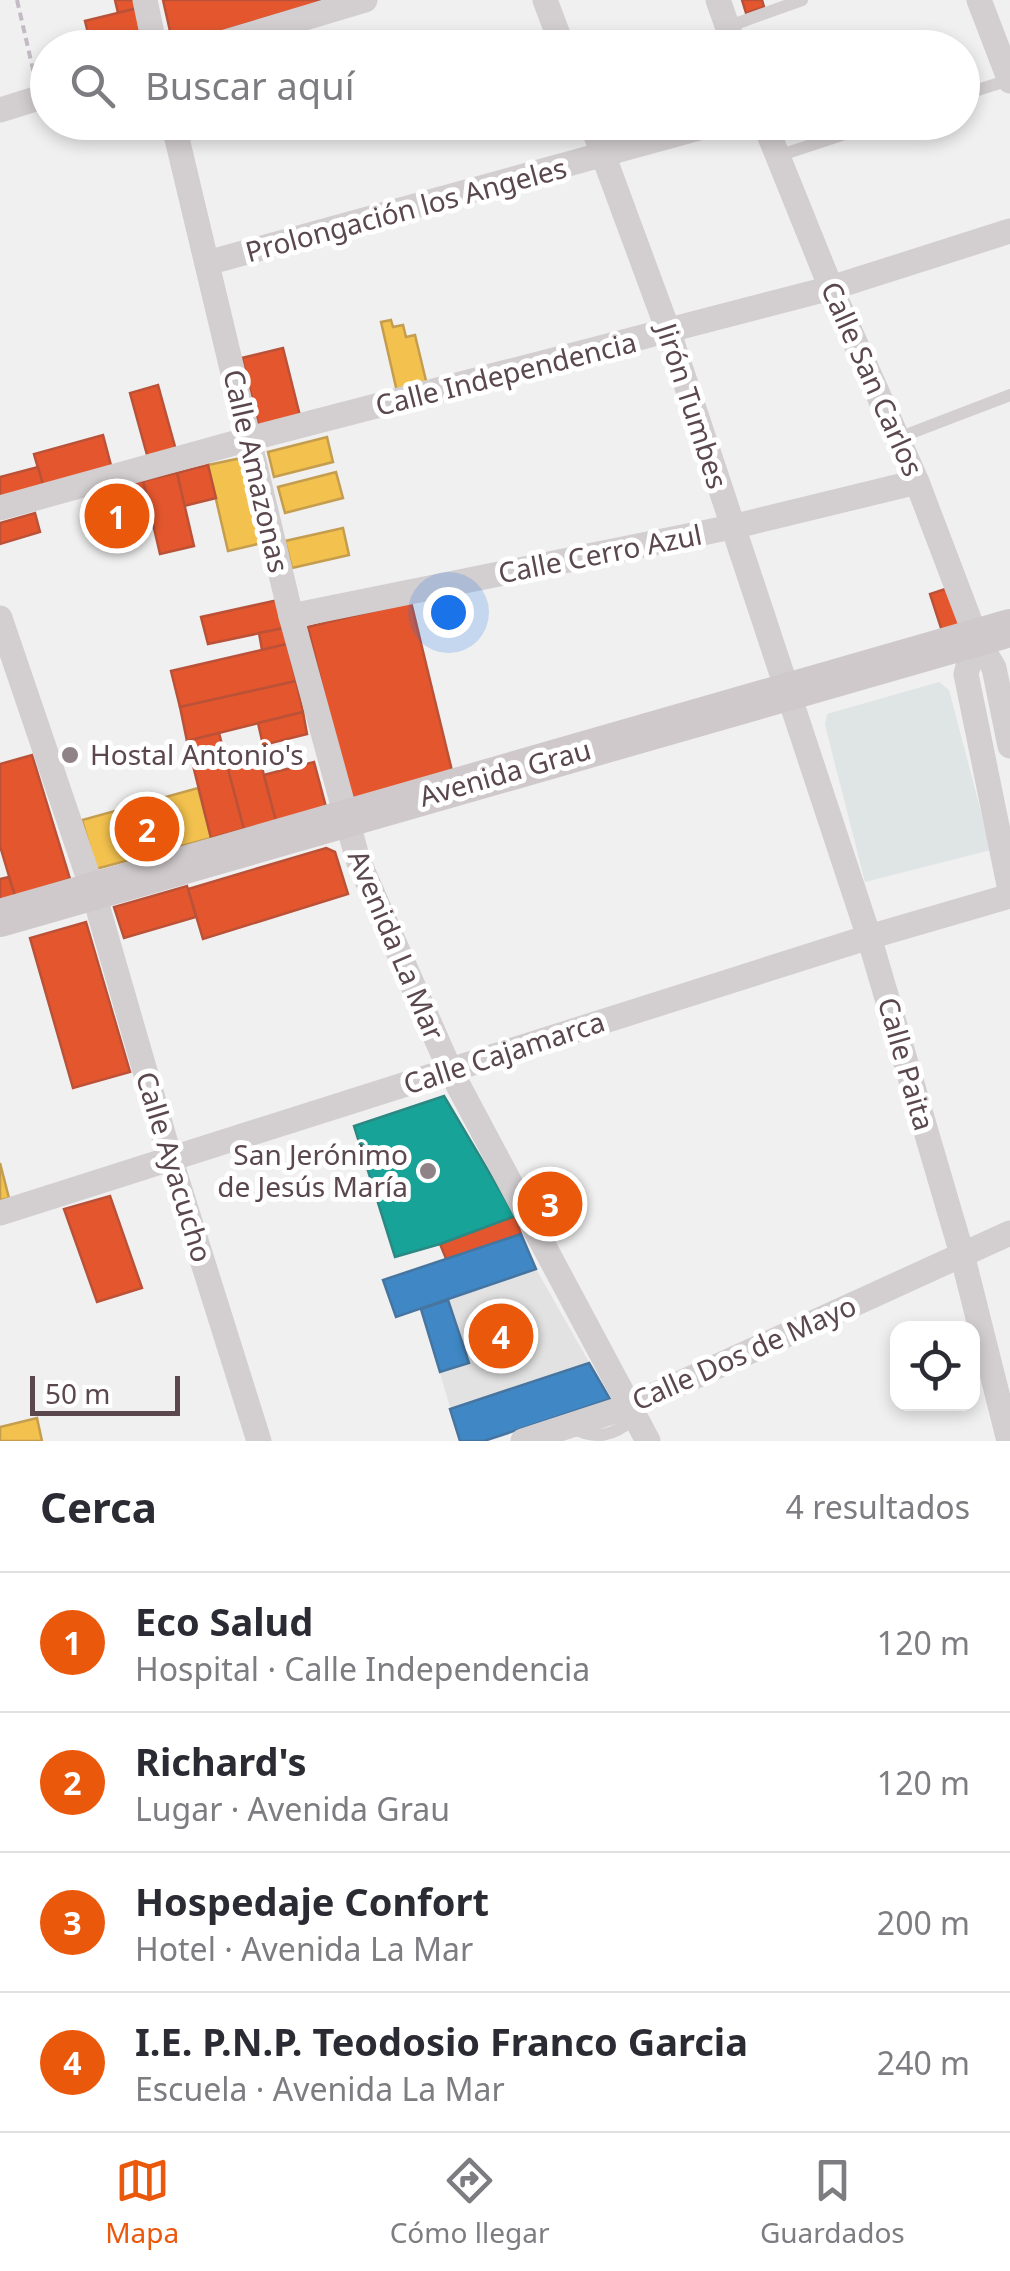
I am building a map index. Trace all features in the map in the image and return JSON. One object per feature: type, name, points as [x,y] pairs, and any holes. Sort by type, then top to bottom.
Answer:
[{"type":"main road","name":"Avenida Grau","points":[[0,918],[993,632]]},
{"type":"street","points":[[145,0],[151,30]]},
{"type":"street","points":[[265,30],[365,0]]},
{"type":"street","points":[[545,0],[556,30]]},
{"type":"street","points":[[718,0],[729,30]]},
{"type":"street","points":[[979,0],[1010,80]]},
{"type":"street","points":[[0,110],[30,101]]},
{"type":"street","name":"Calle Amazonas","points":[[177,140],[291,616],[344,819]]},
{"type":"street","name":"Jirón Tumbes","points":[[598,140],[669,332],[786,692]]},
{"type":"street","name":"Prolongación los Angeles","points":[[207,263],[661,140]]},
{"type":"street","name":"Calle San Carlos","points":[[771,140],[831,288],[917,482],[993,632],[994,668],[1010,746]]},
{"type":"street","name":"Calle Independencia","points":[[0,508],[831,288],[1010,231]]},
{"type":"street","name":"Calle Cerro Azul","points":[[291,616],[732,527],[917,482]]},
{"type":"street","name":"Calle Ayacucho","points":[[0,618],[93,892],[259,1441]]},
{"type":"street","points":[[993,632],[966,674],[1010,893]]},
{"type":"street","name":"Calle Paita","points":[[786,692],[868,937],[962,1254],[1009,1441]]},
{"type":"street","name":"Avenida La Mar","points":[[344,819],[358,860],[450,1070],[648,1441]]},
{"type":"street","name":"Calle Cajamarca","points":[[0,1214],[1010,893]]},
{"type":"street","name":"Calle Dos de Mayo","points":[[522,1441],[633,1412],[1010,1233]]},
{"type":"lane","points":[[744,30],[802,0]]},
{"type":"lane","points":[[980,90],[1010,80]]},
{"type":"lane","points":[[778,156],[826,140]]},
{"type":"lane","points":[[898,438],[1010,395]]},
{"type":"lane","points":[[568,1426],[593,1440],[614,1439],[633,1412]]},
{"type":"path","points":[[17,0],[30,47]]},
{"type":"shaded area","points":[[939,682],[949,690],[991,850],[865,882],[825,725],[827,714]]},
{"type":"shaded area","points":[[536,1269],[610,1399],[484,1441],[460,1441],[421,1309]]},
{"type":"building: Viviendas","points":[[391,320],[393,327],[403,325],[406,337],[415,335],[428,389],[398,396],[381,322]]},
{"type":"building: Viviendas","points":[[327,437],[333,462],[274,477],[268,452]]},
{"type":"building: Viviendas","points":[[241,458],[262,543],[228,551],[208,465]]},
{"type":"building: Viviendas","points":[[336,472],[343,498],[285,513],[278,487]]},
{"type":"building: Viviendas","points":[[343,528],[349,555],[292,568],[285,541]]},
{"type":"building: Viviendas","points":[[198,788],[211,838],[96,869],[82,820]]},
{"type":"building: Viviendas","points":[[0,1163],[9,1198],[0,1200]]},
{"type":"building: Viviendas","points":[[37,1418],[42,1441],[0,1441],[0,1427]]},
{"type":"building: Comercios","points":[[115,0],[136,0],[138,8],[118,13]]},
{"type":"building: Comercios","points":[[163,0],[326,0],[225,30],[170,30]]},
{"type":"building: Comercios","points":[[742,0],[762,0],[764,7],[746,13]]},
{"type":"building: Comercios","points":[[138,8],[142,27],[87,30],[85,21]]},
{"type":"building: Comercios","points":[[283,348],[303,428],[261,434],[242,358]]},
{"type":"building: Comercios","points":[[158,385],[177,454],[149,462],[130,393]]},
{"type":"building: Comercios","points":[[103,435],[114,477],[46,496],[34,454]]},
{"type":"building: Comercios","points":[[208,465],[216,498],[184,506],[177,473]]},
{"type":"building: Comercios","points":[[38,467],[46,496],[0,508],[0,477]]},
{"type":"building: Comercios","points":[[177,473],[194,546],[160,554],[143,481]]},
{"type":"building: Comercios","points":[[143,481],[146,493],[124,499],[121,485]]},
{"type":"building: Comercios","points":[[35,513],[40,532],[0,544],[0,523]]},
{"type":"building: Comercios","points":[[951,587],[963,624],[942,631],[930,594]]},
{"type":"building: Comercios","points":[[278,600],[284,628],[208,644],[201,617]]},
{"type":"building: Comercios","points":[[411,602],[453,775],[350,800],[308,627]]},
{"type":"building: Comercios","points":[[284,628],[287,644],[262,650],[259,633]]},
{"type":"building: Comercios","points":[[287,644],[296,681],[180,707],[171,671]]},
{"type":"building: Comercios","points":[[296,681],[303,712],[187,741],[180,707]]},
{"type":"building: Comercios","points":[[303,712],[307,734],[263,745],[258,723]]},
{"type":"building: Comercios","points":[[219,733],[244,829],[211,838],[187,741]]},
{"type":"building: Comercios","points":[[32,755],[70,879],[15,896],[0,846],[0,764]]},
{"type":"building: Comercios","points":[[260,760],[276,821],[244,829],[228,769]]},
{"type":"building: Comercios","points":[[314,762],[326,807],[276,821],[264,775]]},
{"type":"building: Comercios","points":[[326,848],[335,852],[348,894],[203,939],[188,889]]},
{"type":"building: Comercios","points":[[9,877],[15,896],[0,901],[0,879]]},
{"type":"building: Comercios","points":[[187,886],[196,917],[124,938],[114,907]]},
{"type":"building: Comercios","points":[[86,922],[130,1072],[73,1088],[30,938]]},
{"type":"building: Comercios","points":[[110,1196],[142,1288],[97,1302],[64,1209]]},
{"type":"building: Comercios","points":[[515,1216],[521,1234],[447,1261],[440,1244]]},
{"type":"building: Escuelas","points":[[521,1234],[536,1269],[396,1317],[383,1280]]},
{"type":"building: Escuelas","points":[[448,1300],[469,1363],[440,1372],[421,1309]]},
{"type":"building: Escuelas","points":[[589,1363],[610,1399],[484,1441],[460,1441],[450,1409]]},
{"type":"building: Salud","points":[[121,485],[133,533],[112,539],[99,491]]},
{"type":"building: Público","name":"San Jerónimo de Jesús María","points":[[444,1096],[515,1216],[395,1257],[354,1126]]},
{"type":"place","name":"Eco Salud","points":[[117,516]]},
{"type":"place","name":"Hostal Antonio's","points":[[70,755]]},
{"type":"place","name":"Richard's","points":[[147,829]]},
{"type":"place","name":"San Jerónimo de Jesús María","points":[[428,1171]]},
{"type":"place","name":"Hospedaje Confort","points":[[550,1204]]},
{"type":"place","name":"I.E. P.N.P. Teodosio Franco Garcia","points":[[501,1336]]}]
